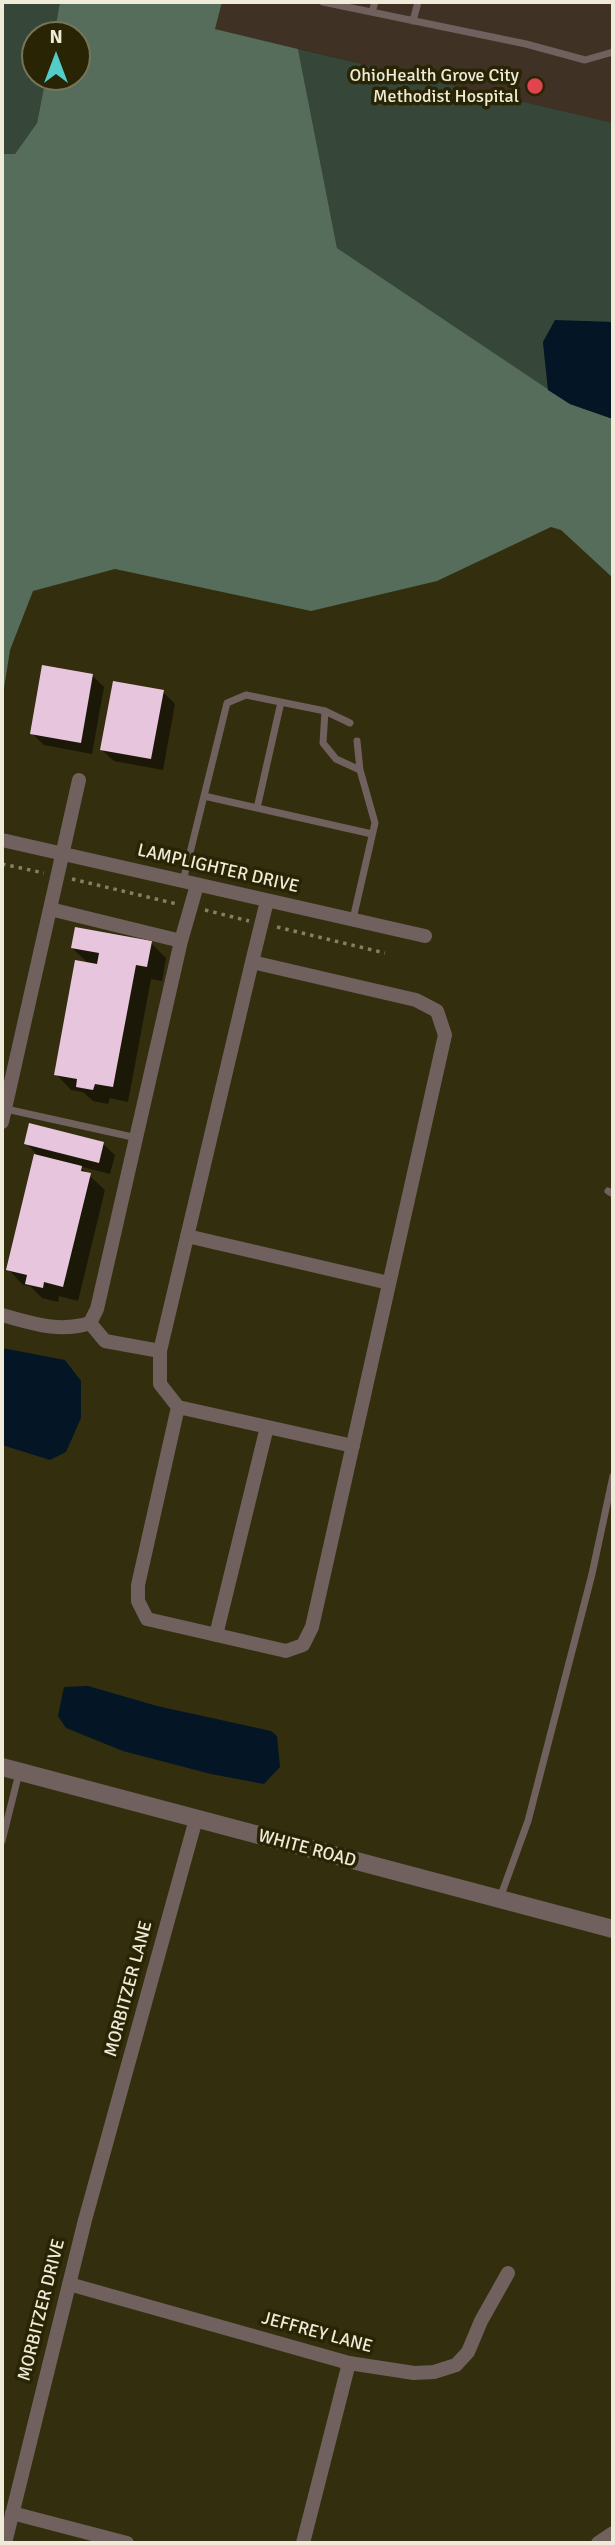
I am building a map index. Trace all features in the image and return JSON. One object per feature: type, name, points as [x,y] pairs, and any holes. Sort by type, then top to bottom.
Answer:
[{"type":"street","points":[[3,1115],[79,780]]},
{"type":"street","name":"LAMPLIGHTER DRIVE","points":[[2,840],[425,936]]},
{"type":"street","points":[[2,1315],[59,1329],[75,1328],[90,1323],[97,1309],[181,941],[190,883]]},
{"type":"street","points":[[267,901],[159,1351],[160,1384],[178,1407],[353,1446]]},
{"type":"street","points":[[50,909],[181,941]]},
{"type":"street","points":[[178,1407],[138,1585],[138,1601],[147,1619],[286,1651],[303,1645],[312,1627],[444,1035],[437,1011],[416,1000],[252,962]]},
{"type":"street","points":[[187,1236],[389,1283]]},
{"type":"street","points":[[90,1323],[105,1342],[159,1351]]},
{"type":"street","points":[[216,1635],[267,1427]]},
{"type":"street","name":"WHITE ROAD","points":[[11,1770],[613,1929]]},
{"type":"street","name":"MORBITZER LANE","points":[[99,2169],[196,1819]]},
{"type":"street","name":"MORBITZER DRIVE","points":[[5,2543],[99,2169]]},
{"type":"street","name":"JEFFREY LANE","points":[[69,2284],[349,2363],[414,2373],[434,2372],[456,2365],[468,2351],[481,2321],[508,2273]]},
{"type":"street","points":[[303,2543],[349,2363]]},
{"type":"street","points":[[12,2513],[127,2543]]},
{"type":"street","points":[[598,2543],[613,2533]]},
{"type":"lane","points":[[324,2],[526,44],[585,60],[613,52]]},
{"type":"lane","points":[[372,12],[374,2]]},
{"type":"lane","points":[[413,20],[418,2]]},
{"type":"lane","points":[[190,883],[204,796],[227,703],[246,695],[325,711],[350,723]]},
{"type":"lane","points":[[257,808],[281,702]]},
{"type":"lane","points":[[325,711],[323,743],[336,759],[360,770]]},
{"type":"lane","points":[[353,920],[375,823],[360,770],[357,741]]},
{"type":"lane","points":[[204,796],[372,834]]},
{"type":"lane","points":[[3,1115],[137,1138]]},
{"type":"lane","points":[[499,1899],[528,1821],[592,1574],[613,1476]]},
{"type":"lane","points":[[2,1838],[11,1770]]},
{"type":"shaded area","name":"OhioHealth Grove City Methodist Hospital","points":[[222,2],[613,2],[613,123],[215,29]]},
{"type":"green space","points":[[2,2],[60,2],[57,21],[21,21],[21,91],[43,91],[37,123],[15,154],[2,154]]},
{"type":"green space","points":[[60,2],[222,2],[215,29],[298,49],[337,248],[570,404],[613,419],[613,578],[561,530],[551,527],[437,581],[311,611],[115,569],[33,591],[10,650],[2,701],[2,154],[15,154],[37,123],[43,91],[91,91],[91,21],[57,21]]},
{"type":"green space","points":[[298,49],[613,123],[613,322],[555,321],[543,342],[548,390],[337,248]]},
{"type":"water","points":[[555,320],[613,322],[613,419],[570,404],[548,390],[543,342]]},
{"type":"water","points":[[2,1348],[65,1360],[81,1381],[81,1418],[66,1452],[50,1460],[2,1445]]},
{"type":"water","points":[[88,1686],[157,1706],[271,1731],[277,1736],[280,1767],[264,1784],[211,1774],[123,1751],[66,1728],[58,1716],[64,1687]]},
{"type":"building","points":[[42,665],[93,674],[81,743],[30,734]]},
{"type":"building","points":[[113,681],[164,690],[151,759],[100,750]]},
{"type":"building","points":[[75,927],[152,941],[147,967],[136,965],[113,1087],[95,1084],[93,1090],[76,1087],[77,1079],[54,1075],[75,960],[97,964],[99,953],[71,948]]},
{"type":"building","points":[[29,1123],[104,1142],[99,1163],[24,1144]]},
{"type":"building","points":[[34,1154],[82,1166],[81,1171],[91,1173],[63,1287],[44,1282],[43,1288],[25,1284],[27,1275],[6,1270]]},
{"type":"place","name":"OhioHealth Grove City Methodist Hospital","points":[[535,86]]}]
